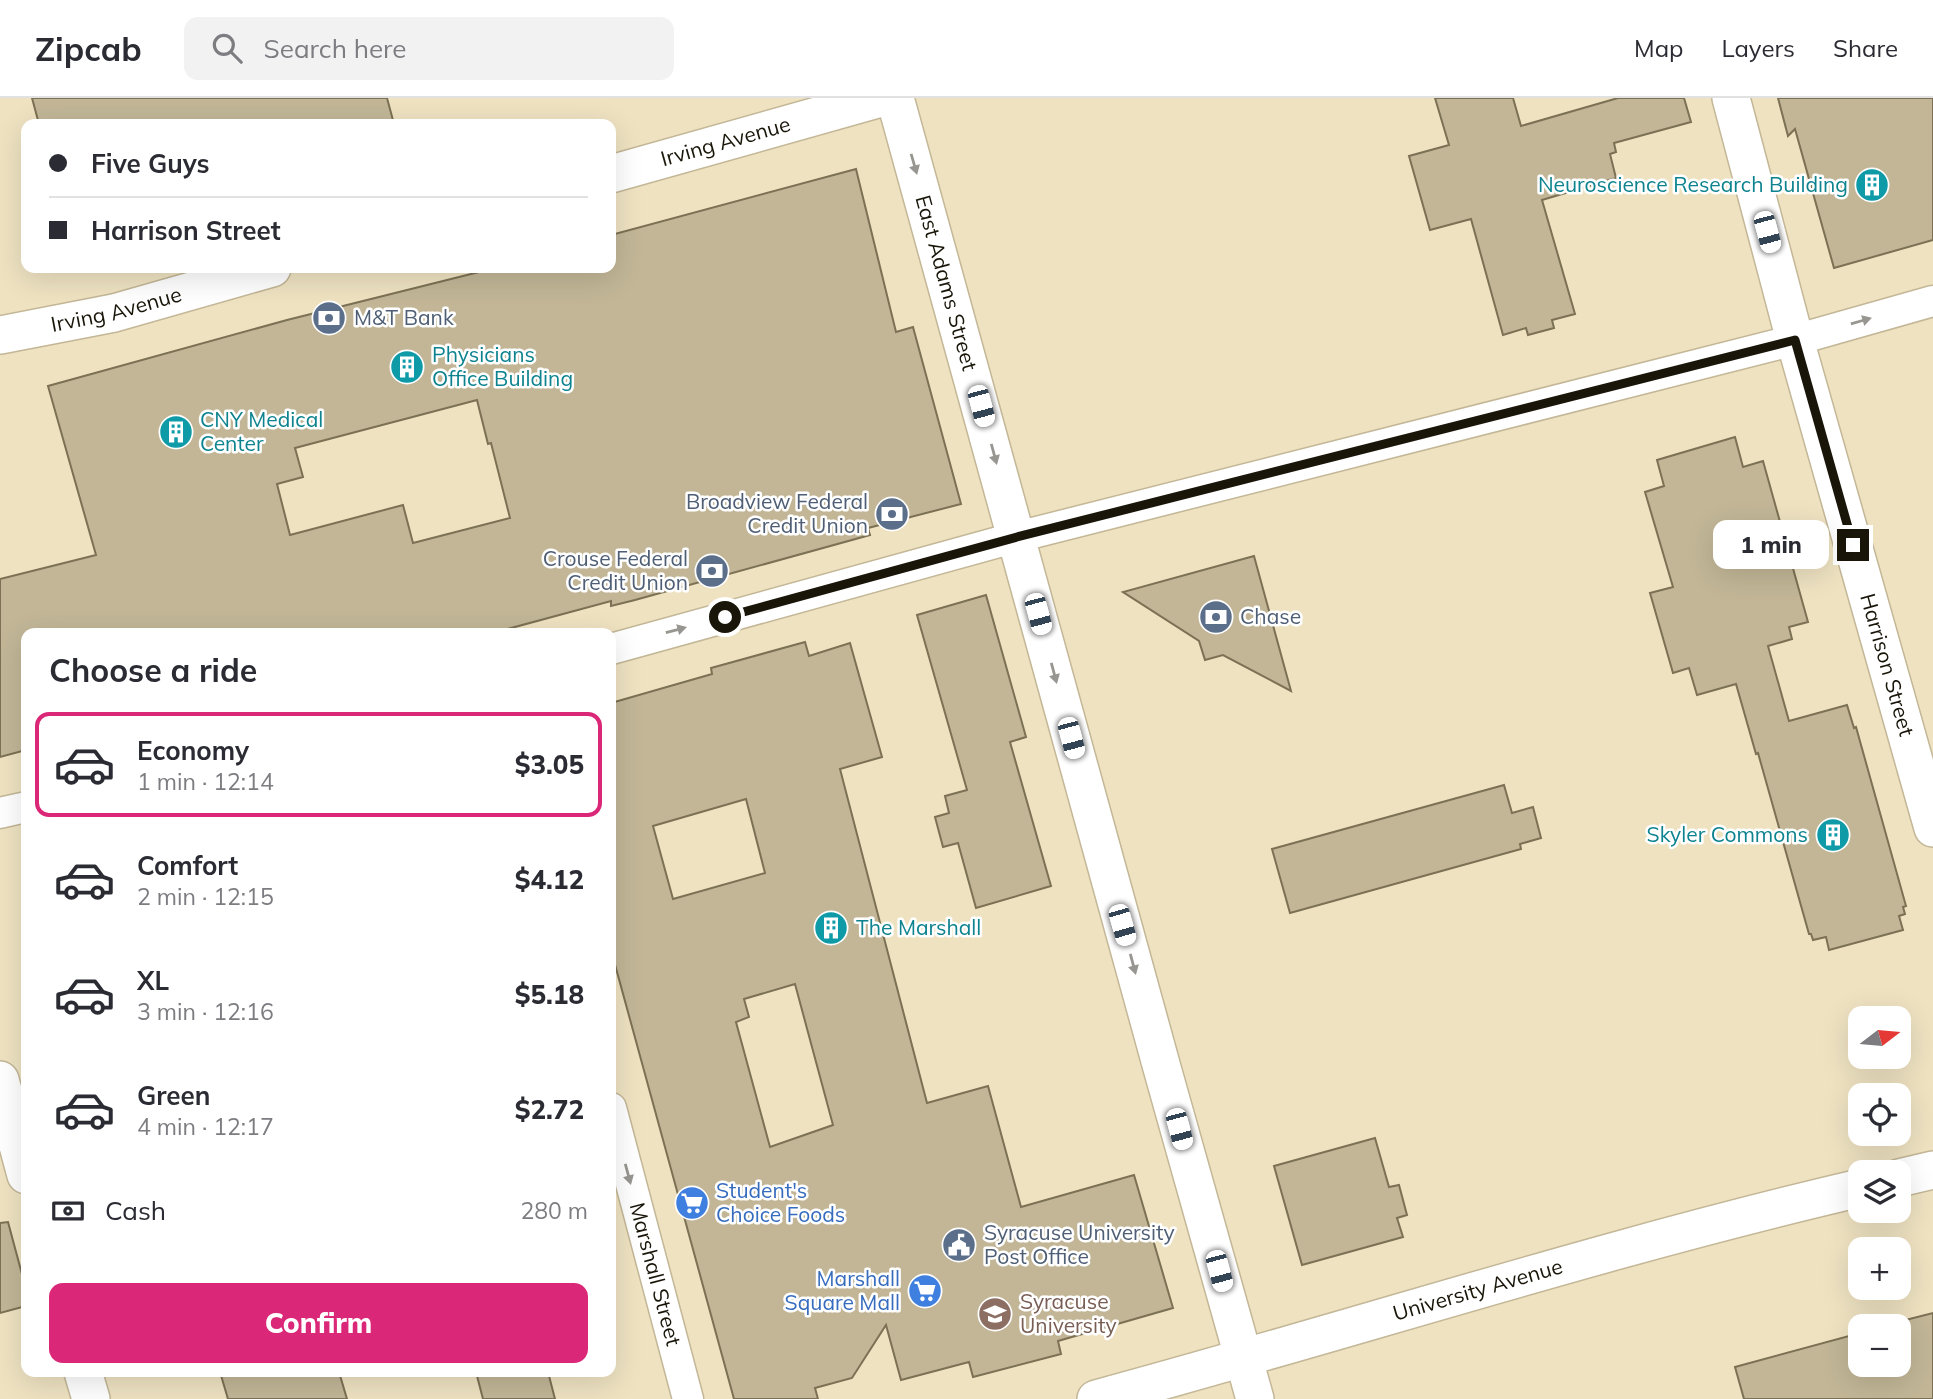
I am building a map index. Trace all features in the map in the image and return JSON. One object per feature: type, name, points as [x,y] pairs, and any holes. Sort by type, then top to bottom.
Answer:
[{"type":"street","name":"Irving Avenue","points":[[616,173],[881,98]]},
{"type":"street","name":"East Adams Street","points":[[895,98],[1154,1042],[1255,1399]]},
{"type":"street","name":"Harrison Street","points":[[1731,98],[1795,340],[1933,828]]},
{"type":"street","name":"Irving Avenue","points":[[0,335],[114,313],[254,273]]},
{"type":"street","points":[[616,648],[1017,537],[1795,340],[1933,301]]},
{"type":"street","points":[[0,813],[21,808]]},
{"type":"street","points":[[0,1080],[21,1157]]},
{"type":"street","name":"Marshall Street","points":[[616,1127],[688,1399]]},
{"type":"street","points":[[1911,1175],[1933,1170]]},
{"type":"street","name":"University Avenue","points":[[1096,1399],[1620,1250],[1848,1191]]},
{"type":"street","points":[[84,1377],[91,1399]]},
{"type":"building","points":[[32,98],[387,98],[393,119],[38,119]]},
{"type":"building","points":[[1435,98],[1513,98],[1521,126],[1618,98],[1684,98],[1691,122],[1614,143],[1616,152],[1610,154],[1616,178],[1542,200],[1575,314],[1552,320],[1554,328],[1528,335],[1526,328],[1503,335],[1471,219],[1430,230],[1409,156],[1449,145]]},
{"type":"building","name":"Neuroscience Research Building","points":[[1778,98],[1933,98],[1933,240],[1834,268],[1795,129],[1788,136]]},
{"type":"building","points":[[856,169],[896,332],[913,327],[961,504],[868,528],[870,535],[635,600],[611,606],[611,601],[511,628],[21,628],[21,751],[0,757],[0,579],[96,555],[48,386],[287,320],[475,273],[616,273],[616,234]],"holes":[[[477,400],[488,444],[491,443],[510,518],[413,543],[403,505],[290,535],[277,484],[303,477],[295,448]]]},
{"type":"building","points":[[1735,437],[1743,467],[1763,461],[1808,622],[1789,627],[1792,639],[1768,646],[1789,721],[1847,705],[1854,728],[1856,727],[1906,906],[1903,907],[1905,914],[1899,916],[1903,930],[1829,950],[1826,937],[1813,940],[1809,934],[1736,684],[1697,695],[1689,668],[1673,673],[1650,593],[1673,587],[1645,492],[1664,486],[1657,460]]},
{"type":"building","name":"Chase","points":[[1254,556],[1291,691],[1223,655],[1205,660],[1199,641],[1123,592]]},
{"type":"building","points":[[986,595],[1026,737],[1010,742],[1051,886],[976,908],[958,843],[943,847],[935,817],[949,813],[945,796],[967,790],[917,615]]},
{"type":"building","points":[[805,642],[809,656],[850,643],[882,757],[840,769],[927,1103],[988,1086],[1021,1207],[1134,1175],[1173,1308],[1058,1341],[1061,1354],[973,1377],[969,1362],[901,1380],[886,1325],[852,1378],[815,1388],[818,1399],[734,1399],[616,968],[616,702],[712,674],[711,668]],"holes":[[[746,799],[765,873],[673,899],[653,826]],[[795,984],[833,1125],[770,1147],[736,1022],[749,1017],[744,999]]]},
{"type":"building","points":[[1504,785],[1512,813],[1533,807],[1541,838],[1520,844],[1521,849],[1290,913],[1272,849]]},
{"type":"building","points":[[1375,1138],[1389,1187],[1399,1185],[1407,1215],[1397,1218],[1403,1237],[1302,1265],[1274,1166]]},
{"type":"building","points":[[8,1222],[21,1270],[21,1307],[0,1313],[0,1223]]},
{"type":"building","points":[[1933,1313],[1933,1399],[1744,1399],[1735,1367],[1848,1336],[1848,1377],[1911,1377],[1911,1319]]},
{"type":"building","points":[[221,1377],[340,1377],[347,1399],[228,1399]]},
{"type":"building","points":[[477,1377],[549,1377],[555,1399],[483,1399]]},
{"type":"place","name":"Neuroscience Research Building","points":[[1872,185]]},
{"type":"place","name":"M&T Bank","points":[[329,318]]},
{"type":"place","name":"Physicians Office Building","points":[[407,367]]},
{"type":"place","name":"CNY Medical Center","points":[[176,432]]},
{"type":"place","name":"Broadview Federal Credit Union","points":[[892,514]]},
{"type":"place","name":"Crouse Federal Credit Union","points":[[712,571]]},
{"type":"place","name":"Chase","points":[[1216,617]]},
{"type":"place","name":"Skyler Commons","points":[[1833,835]]},
{"type":"place","name":"The Marshall","points":[[831,928]]},
{"type":"place","name":"Student's Choice Foods","points":[[692,1203]]},
{"type":"place","name":"Syracuse University Post Office","points":[[959,1245]]},
{"type":"place","name":"Marshall Square Mall","points":[[925,1291]]},
{"type":"place","name":"Syracuse University","points":[[995,1314]]},
{"type":"route","points":[[725,617],[1017,537],[1795,340],[1853,545]]}]
